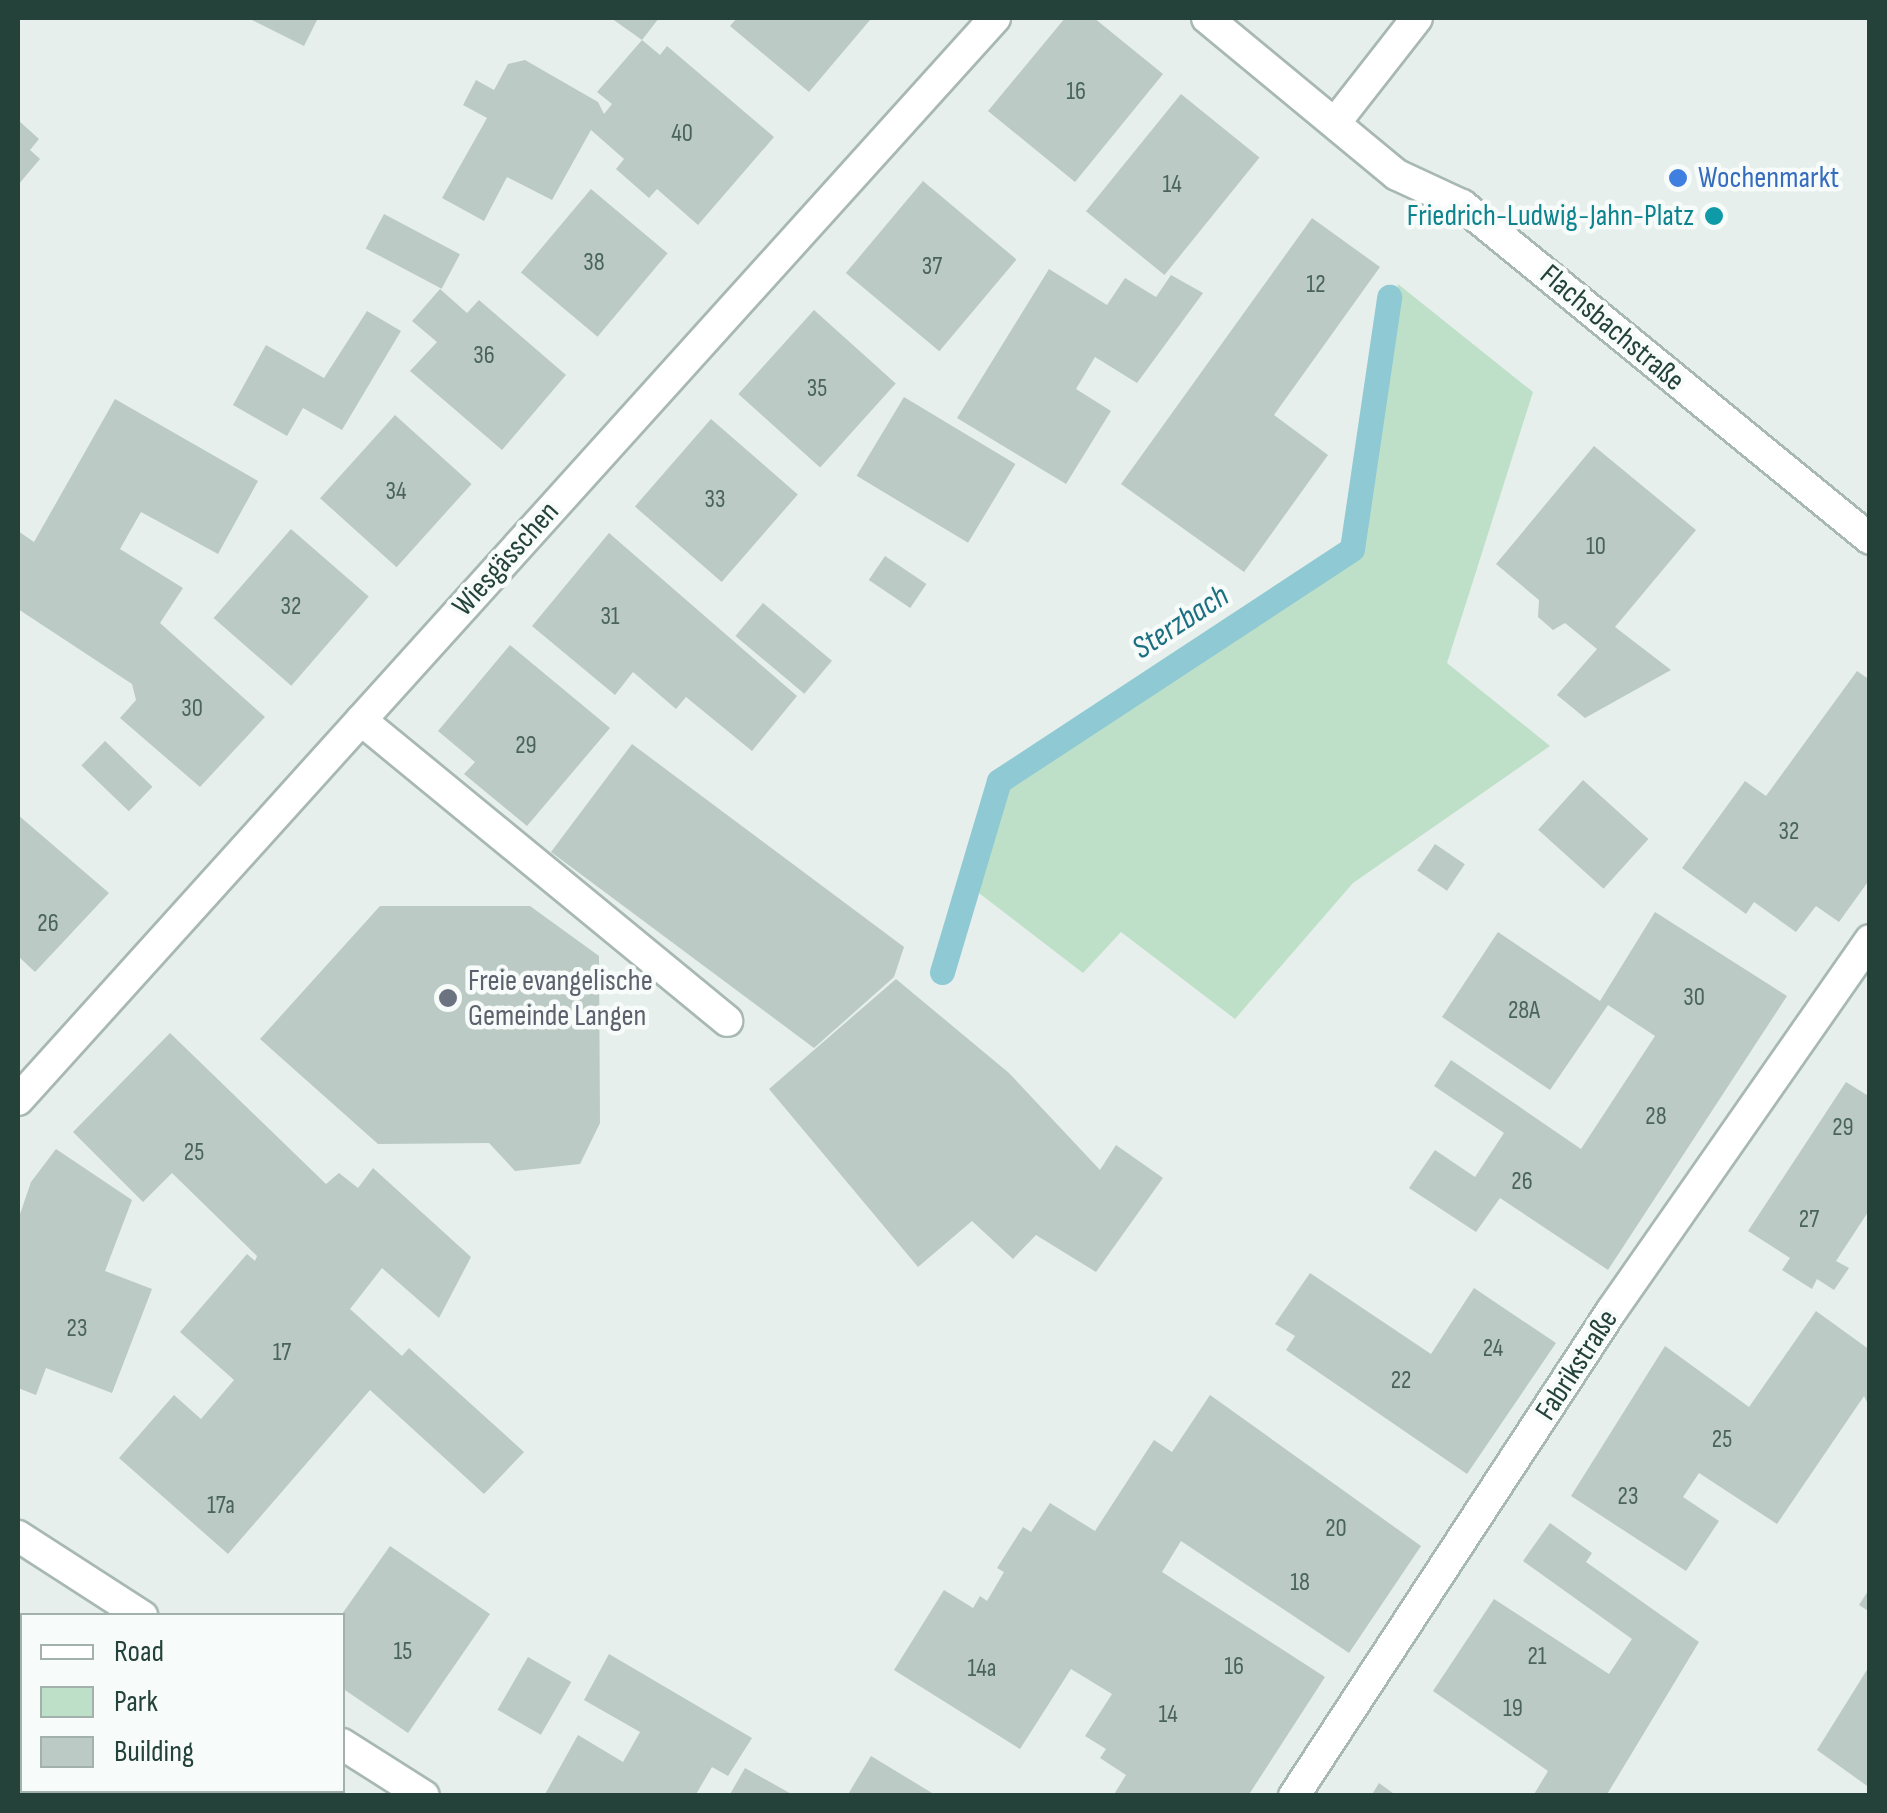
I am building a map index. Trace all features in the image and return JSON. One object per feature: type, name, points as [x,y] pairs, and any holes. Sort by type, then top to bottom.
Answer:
[{"type":"street","name":"Wiesgässchen","points":[[18,1100],[995,18]]},
{"type":"street","name":"Flachsbachstraße","points":[[1208,18],[1397,176],[1462,205],[1870,538]]},
{"type":"street","points":[[1335,122],[1417,18]]},
{"type":"street","points":[[361,720],[727,1021]]},
{"type":"street","name":"Fabrikstraße","points":[[1294,1796],[1612,1310],[1870,940]]},
{"type":"street","points":[[18,1536],[137,1613]]},
{"type":"street","points":[[345,1746],[424,1796]]},
{"type":"green space","points":[[1398,284],[1533,392],[1447,663],[1550,746],[1353,883],[1235,1019],[1121,932],[1083,973],[975,890],[1005,789],[1357,559]]},
{"type":"building","points":[[248,18],[318,18],[304,46]]},
{"type":"building","points":[[611,18],[659,18],[642,40]]},
{"type":"building","points":[[737,18],[870,20],[809,92],[730,26]]},
{"type":"building","points":[[1065,18],[1094,18],[1163,74],[1075,182],[988,111]]},
{"type":"building","points":[[642,40],[660,55],[667,46],[774,137],[698,225],[657,189],[649,198],[616,169],[624,159],[591,130],[552,200],[507,177],[484,221],[442,198],[487,118],[463,105],[476,80],[494,90],[508,64],[525,60],[598,102],[604,114],[612,104],[597,92]]},
{"type":"building","points":[[1181,94],[1259,158],[1164,275],[1086,211]]},
{"type":"building","points":[[18,120],[39,139],[30,150],[40,159],[18,185]]},
{"type":"building","points":[[923,181],[1016,259],[939,351],[846,273]]},
{"type":"building","points":[[591,189],[668,253],[598,337],[521,272]]},
{"type":"building","points":[[384,214],[460,254],[442,289],[366,248]]},
{"type":"building","points":[[1312,218],[1380,267],[1274,415],[1328,455],[1244,572],[1121,484]]},
{"type":"building","points":[[1049,269],[1107,305],[1125,278],[1156,297],[1171,275],[1203,293],[1137,383],[1095,357],[1076,389],[1111,411],[1066,484],[957,418]]},
{"type":"building","points":[[440,289],[467,313],[479,300],[566,375],[502,450],[410,371],[437,342],[412,321]]},
{"type":"building","points":[[814,310],[896,384],[820,468],[738,394]]},
{"type":"building","points":[[367,311],[401,331],[342,430],[303,408],[287,436],[233,405],[266,345],[324,378]]},
{"type":"building","points":[[904,397],[1015,464],[968,543],[857,476]]},
{"type":"building","points":[[115,399],[258,481],[218,554],[141,512],[120,549],[183,588],[160,623],[265,717],[200,787],[120,718],[136,700],[132,684],[18,609],[18,531],[34,542]]},
{"type":"building","points":[[395,415],[472,484],[397,567],[320,498]]},
{"type":"building","points":[[711,419],[798,494],[722,582],[635,507]]},
{"type":"building","points":[[1594,446],[1696,530],[1615,627],[1671,670],[1585,718],[1557,695],[1597,649],[1565,623],[1553,630],[1538,617],[1539,600],[1496,564]]},
{"type":"building","points":[[291,529],[369,597],[291,686],[214,618]]},
{"type":"building","points":[[609,533],[797,696],[752,751],[686,697],[676,709],[633,672],[615,695],[532,626]]},
{"type":"building","points":[[885,556],[926,584],[910,608],[869,580]]},
{"type":"building","points":[[763,603],[832,661],[804,694],[735,636]]},
{"type":"building","points":[[510,645],[610,728],[527,826],[464,774],[475,762],[438,731]]},
{"type":"building","points":[[1857,671],[1870,680],[1870,879],[1839,922],[1816,906],[1796,932],[1754,902],[1746,914],[1682,868],[1745,781],[1766,796]]},
{"type":"building","points":[[105,741],[152,787],[129,811],[81,765]]},
{"type":"building","points":[[632,744],[904,947],[894,977],[814,1048],[551,852]]},
{"type":"building","points":[[1583,780],[1648,839],[1604,889],[1538,830]]},
{"type":"building","points":[[18,815],[109,893],[35,972],[18,956]]},
{"type":"building","points":[[1435,844],[1465,864],[1447,891],[1417,871]]},
{"type":"building","name":"Freie evangelische Gemeinde Langen","points":[[380,906],[530,906],[599,956],[600,1123],[580,1164],[515,1171],[489,1143],[378,1144],[260,1039]]},
{"type":"building","points":[[1655,912],[1787,996],[1608,1270],[1500,1198],[1476,1232],[1409,1188],[1435,1150],[1475,1177],[1504,1133],[1434,1086],[1451,1060],[1581,1149],[1655,1036],[1608,1005],[1550,1090],[1442,1017],[1498,932],[1600,1001]]},
{"type":"building","points":[[896,979],[1009,1073],[1100,1170],[1116,1145],[1163,1178],[1096,1272],[1036,1235],[1013,1259],[972,1221],[918,1267],[769,1089]]},
{"type":"building","points":[[170,1033],[326,1184],[339,1173],[358,1188],[373,1168],[471,1257],[439,1318],[382,1268],[350,1309],[402,1356],[409,1348],[524,1452],[484,1494],[370,1390],[228,1554],[119,1458],[174,1395],[201,1419],[234,1380],[180,1332],[247,1254],[255,1261],[257,1256],[172,1173],[143,1202],[73,1132]]},
{"type":"building","points":[[1846,1082],[1870,1097],[1870,1209],[1836,1261],[1849,1268],[1834,1290],[1817,1279],[1812,1289],[1782,1270],[1790,1258],[1748,1231]]},
{"type":"building","points":[[56,1149],[132,1200],[105,1271],[152,1289],[112,1393],[46,1368],[36,1395],[18,1388],[18,1220],[31,1182]]},
{"type":"building","points":[[1310,1273],[1431,1354],[1474,1288],[1556,1343],[1467,1474],[1286,1350],[1295,1336],[1275,1324]]},
{"type":"building","points":[[1816,1311],[1870,1350],[1870,1408],[1864,1396],[1777,1524],[1699,1473],[1683,1497],[1719,1521],[1686,1571],[1571,1496],[1665,1346],[1749,1407]]},
{"type":"building","points":[[1210,1395],[1421,1546],[1349,1653],[1181,1541],[1162,1572],[1325,1677],[1248,1796],[1113,1796],[1126,1775],[1100,1758],[1106,1749],[1085,1736],[1112,1694],[1071,1669],[1020,1749],[894,1670],[944,1590],[973,1608],[980,1596],[987,1601],[1004,1572],[997,1568],[1023,1527],[1031,1532],[1050,1503],[1095,1531],[1154,1440],[1172,1452]]},
{"type":"building","points":[[1550,1523],[1592,1553],[1586,1562],[1699,1642],[1606,1796],[1533,1796],[1548,1771],[1433,1691],[1494,1599],[1609,1674],[1632,1639],[1523,1561]]},
{"type":"building","points":[[390,1546],[490,1614],[408,1733],[345,1690],[343,1613]]},
{"type":"building","points":[[1870,1588],[1870,1612],[1859,1605]]},
{"type":"building","points":[[609,1654],[752,1738],[728,1776],[712,1767],[695,1796],[544,1796],[578,1735],[623,1762],[640,1732],[584,1700]]},
{"type":"building","points":[[528,1657],[571,1682],[541,1735],[498,1710]]},
{"type":"building","points":[[1870,1665],[1870,1788],[1817,1750]]},
{"type":"building","points":[[871,1756],[937,1796],[847,1796]]},
{"type":"building","points":[[745,1768],[795,1796],[729,1796]]},
{"type":"building","points":[[1379,1783],[1397,1796],[1371,1796]]},
{"type":"building","points":[[158,1793],[306,1793],[306,1796]]},
{"type":"waterway","name":"Sterzbach","points":[[942,972],[999,781],[1352,549],[1389,297]]},
{"type":"place","name":"Wochenmarkt","points":[[1678,178]]},
{"type":"place","name":"Friedrich-Ludwig-Jahn-Platz","points":[[1714,216]]},
{"type":"place","name":"Freie evangelische Gemeinde Langen","points":[[448,998]]}]
